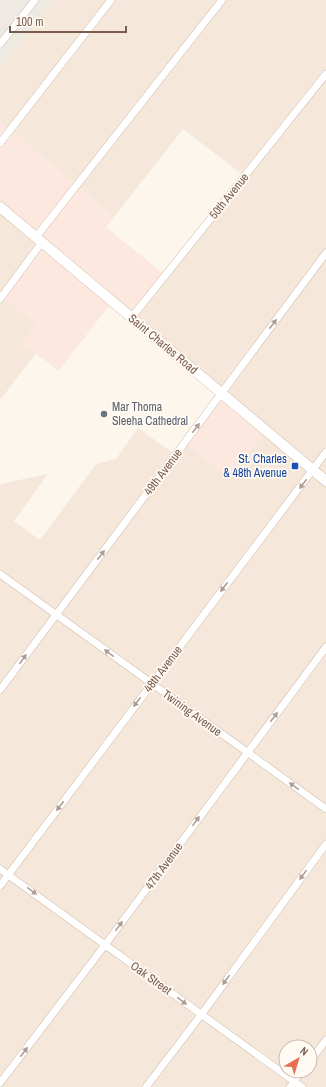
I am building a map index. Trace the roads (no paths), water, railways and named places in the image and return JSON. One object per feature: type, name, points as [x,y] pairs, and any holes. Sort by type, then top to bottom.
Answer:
[{"type":"main road","name":"Saint Charles Road","points":[[0,207],[326,481]]},
{"type":"street","points":[[0,44],[35,0]]},
{"type":"street","points":[[0,143],[110,0]]},
{"type":"street","points":[[0,299],[39,240],[222,0]]},
{"type":"street","name":"50th Avenue","points":[[132,317],[326,74]]},
{"type":"street","name":"49th Avenue","points":[[0,690],[326,253]]},
{"type":"street","name":"48th Avenue","points":[[0,886],[326,452]]},
{"type":"street","name":"Twining Avenue","points":[[0,574],[326,809]]},
{"type":"street","name":"47th Avenue","points":[[0,1083],[105,945],[326,647]]},
{"type":"street","points":[[146,1087],[201,1015],[326,844]]},
{"type":"street","name":"Oak Street","points":[[0,868],[293,1084],[302,1087]]},
{"type":"street","points":[[318,1050],[326,1040]]},
{"type":"place","name":"Mar Thoma Sleeha Cathedral","points":[[104,414]]},
{"type":"place","name":"St. Charles & 48th Avenue","points":[[295,466]]}]
